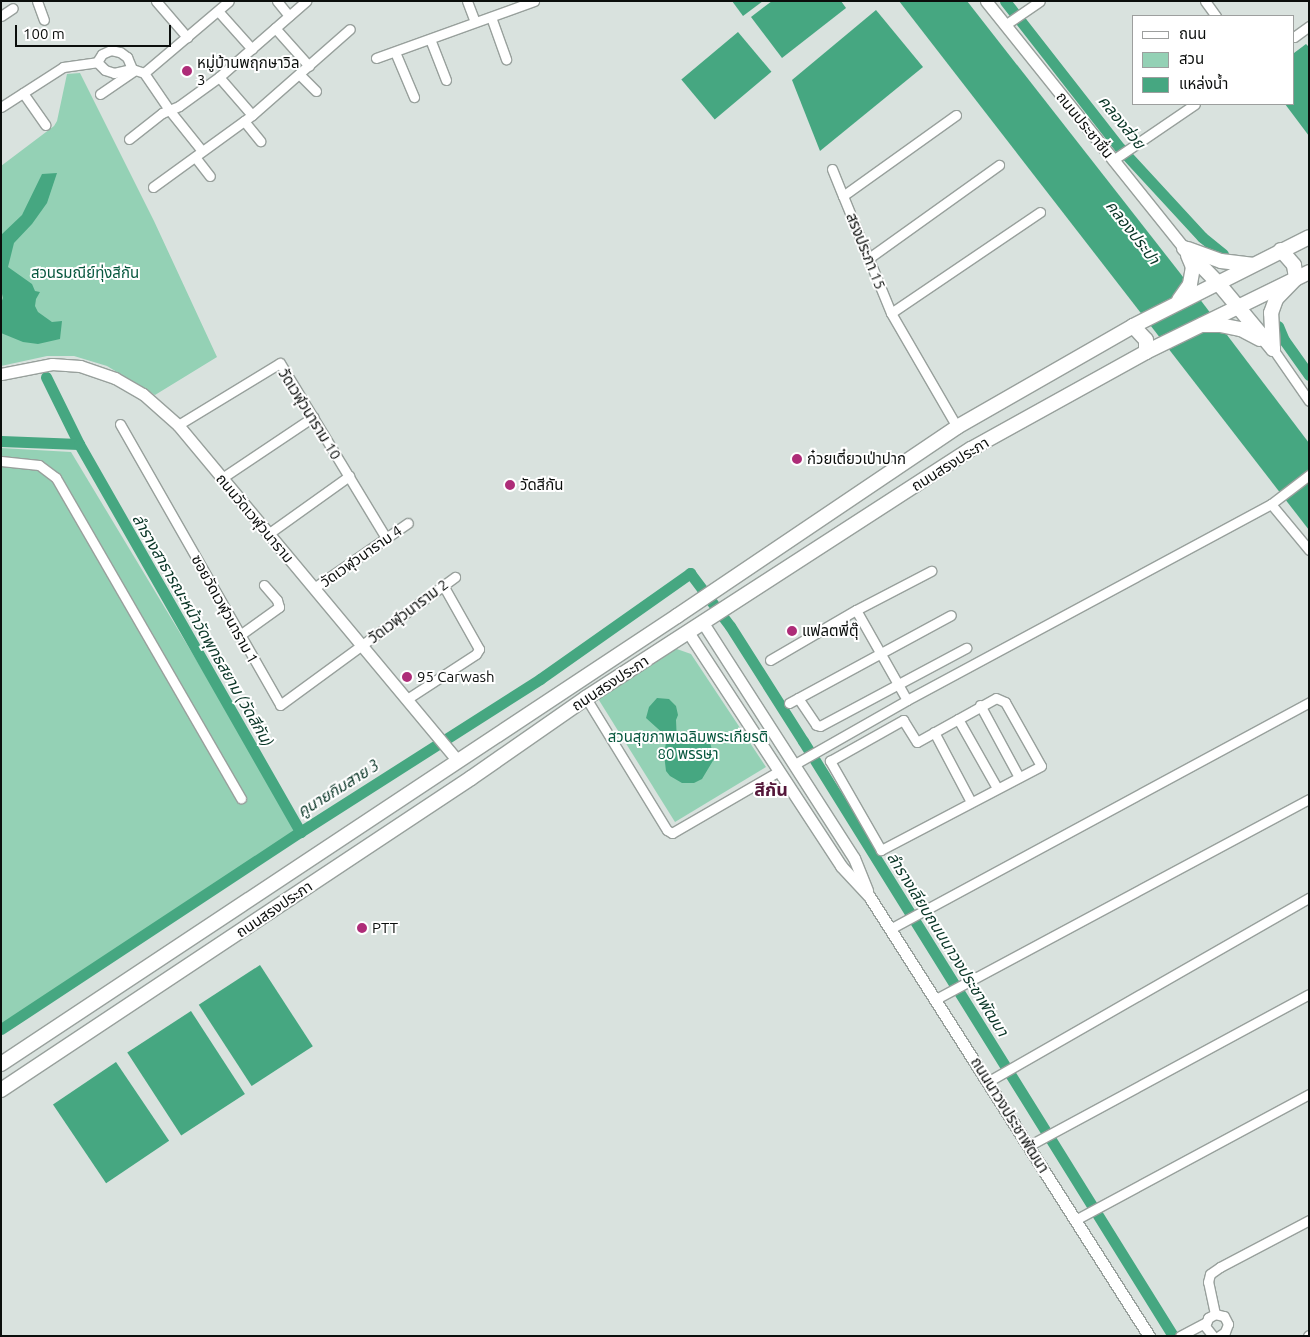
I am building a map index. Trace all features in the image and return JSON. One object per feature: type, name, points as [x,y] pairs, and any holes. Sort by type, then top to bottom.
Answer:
[{"type":"main road","points":[[1184,248],[1193,267],[1194,289],[1218,283],[1309,237]]},
{"type":"main road","points":[[1184,248],[1222,261],[1252,265]]},
{"type":"main road","points":[[1184,248],[1218,283],[1273,349]]},
{"type":"main road","points":[[1273,349],[1270,313],[1276,299],[1302,275],[1281,250]]},
{"type":"main road","name":"ถนนสรงประภา","points":[[1,1090],[471,778],[586,698],[971,450],[1146,352],[1199,325],[1218,321],[1237,306],[1302,275]]},
{"type":"main road","name":"ถนนสรงประภา","points":[[1,1064],[453,756],[677,616],[957,427],[1138,323],[1176,304],[1194,289]]},
{"type":"main road","points":[[1218,321],[1256,336],[1273,349]]},
{"type":"main road","points":[[1138,323],[1146,340],[1146,352]]},
{"type":"main road","points":[[831,511],[845,530]]},
{"type":"main road","points":[[696,603],[709,620]]},
{"type":"main road","points":[[677,616],[688,632]]},
{"type":"street","points":[[37,1],[44,20]]},
{"type":"street","points":[[156,1],[187,37]]},
{"type":"street","points":[[277,1],[290,16]]},
{"type":"street","points":[[129,138],[219,77],[306,1]]},
{"type":"street","points":[[467,1],[475,22]]},
{"type":"street","points":[[376,58],[534,1]]},
{"type":"street","name":"ถนนประชาชื่น","points":[[986,1],[1009,22],[1120,155],[1184,248]]},
{"type":"street","points":[[1009,22],[1040,1]]},
{"type":"street","points":[[1205,1],[1215,15]]},
{"type":"street","points":[[100,94],[187,37],[226,2]]},
{"type":"street","points":[[1,16],[12,8]]},
{"type":"street","points":[[218,11],[252,49]]},
{"type":"street","points":[[491,17],[506,59]]},
{"type":"street","points":[[1295,36],[1309,26]]},
{"type":"street","points":[[275,28],[309,66]]},
{"type":"street","points":[[154,187],[252,116],[350,30]]},
{"type":"street","points":[[430,39],[446,80]]},
{"type":"street","points":[[1,107],[63,66],[93,62],[102,54],[111,50],[120,52],[127,57],[170,111],[199,154],[210,176]]},
{"type":"street","points":[[395,52],[414,97]]},
{"type":"street","points":[[93,62],[105,70],[114,73],[137,70]]},
{"type":"street","points":[[299,74],[316,91]]},
{"type":"street","points":[[219,77],[252,116]]},
{"type":"street","points":[[23,92],[45,126]]},
{"type":"street","points":[[1120,155],[1194,105]]},
{"type":"street","name":"สรงประภา 15","points":[[956,115],[843,196],[891,313],[957,427]]},
{"type":"street","points":[[244,122],[260,141]]},
{"type":"street","points":[[869,258],[999,166]]},
{"type":"street","points":[[832,169],[843,196]]},
{"type":"street","points":[[891,313],[1040,212]]},
{"type":"street","points":[[1273,349],[1309,401]]},
{"type":"street","name":"วัดเวฬุวนาราม 10","points":[[178,425],[280,363],[386,538]]},
{"type":"street","name":"ถนนวัดเวฬุวนาราม","points":[[1,374],[52,364],[80,366],[115,378],[143,394],[178,425],[453,756]]},
{"type":"street","points":[[222,478],[313,417]]},
{"type":"street","name":"ซอยวัดเวฬุวนาราม 1","points":[[120,424],[280,705],[362,646]]},
{"type":"street","points":[[1,461],[39,465],[56,478],[242,798]]},
{"type":"street","points":[[795,764],[907,700],[1271,504],[1309,475]]},
{"type":"street","points":[[268,534],[349,476]]},
{"type":"street","points":[[1271,504],[1309,550]]},
{"type":"street","name":"วัดเวฬุวนาราม 4","points":[[314,588],[408,523]]},
{"type":"street","points":[[770,660],[856,610],[931,571]]},
{"type":"street","name":"วัดเวฬุวนาราม 2","points":[[362,646],[455,577]]},
{"type":"street","points":[[240,635],[279,607],[277,600],[264,585]]},
{"type":"street","points":[[407,699],[476,654],[479,649],[443,585]]},
{"type":"street","points":[[856,610],[907,700]]},
{"type":"street","points":[[789,703],[951,615]]},
{"type":"street","name":"ถนนนาวงประชาพัฒนา","points":[[709,620],[854,858],[869,896]]},
{"type":"street","name":"ถนนนาวงประชาพัฒนา","points":[[688,632],[841,866],[869,896],[989,1081],[1034,1143],[1082,1216],[1149,1336]]},
{"type":"street","points":[[798,698],[816,725],[820,726],[966,648]]},
{"type":"street","points":[[586,698],[666,830],[672,833],[779,771]]},
{"type":"street","points":[[999,698],[1005,702],[1041,766],[881,850],[830,761],[903,720],[917,742],[980,706],[999,698]]},
{"type":"street","points":[[890,929],[1309,702]]},
{"type":"street","points":[[980,706],[1019,776]]},
{"type":"street","points":[[958,719],[997,788]]},
{"type":"street","points":[[934,732],[971,802]]},
{"type":"street","points":[[936,999],[1309,799]]},
{"type":"street","points":[[989,1081],[1309,898]]},
{"type":"street","points":[[1034,1143],[1309,994]]},
{"type":"street","points":[[1082,1216],[1309,1094]]},
{"type":"street","points":[[1224,1335],[1228,1324],[1226,1320],[1216,1314],[1208,1282],[1210,1274],[1309,1220]]},
{"type":"street","points":[[1182,1335],[1206,1322],[1208,1318],[1216,1314]]},
{"type":"street","points":[[1206,1322],[1206,1330],[1213,1336]]},
{"type":"green space","name":"สวนรมณีย์ทุ่งสีกัน","points":[[80,73],[154,221],[217,357],[155,395],[107,366],[74,356],[47,356],[1,366],[1,166],[54,126],[57,121],[67,74]]},
{"type":"green space","points":[[1,448],[71,452],[300,832],[1,1029]]},
{"type":"green space","name":"สวนสุขภาพเฉลิมพระเกียรติ 80 พรรษา","points":[[674,648],[691,654],[766,767],[675,822],[597,697]]},
{"type":"water","points":[[732,1],[763,1],[743,16]]},
{"type":"water","points":[[772,1],[841,1],[846,8],[782,58],[751,17]]},
{"type":"water","name":"คลองประปา","points":[[899,1],[967,1],[1180,273],[1309,443],[1309,530]]},
{"type":"water","points":[[876,10],[923,67],[820,151],[792,80]]},
{"type":"water","points":[[738,32],[771,72],[715,119],[681,80]]},
{"type":"water","points":[[1306,44],[1309,47],[1309,136],[1286,105],[1295,105],[1295,52]]},
{"type":"water","points":[[57,173],[47,203],[32,224],[14,243],[8,267],[32,284],[35,291],[40,292],[35,306],[38,312],[52,322],[62,321],[60,339],[38,344],[23,342],[1,333],[1,303],[3,298],[1,290],[1,235],[22,215],[42,174]]},
{"type":"water","points":[[657,698],[669,699],[676,706],[678,715],[676,720],[677,743],[700,744],[705,737],[710,742],[714,759],[702,779],[694,783],[682,783],[670,776],[666,771],[664,754],[667,737],[646,718],[649,707]]},
{"type":"water","points":[[260,965],[313,1046],[252,1086],[199,1005]]},
{"type":"water","points":[[191,1011],[245,1094],[181,1135],[127,1052]]},
{"type":"water","points":[[116,1062],[169,1141],[106,1183],[53,1104]]},
{"type":"waterway","name":"คลองส่วย","points":[[1005,1],[1120,148],[1202,237],[1223,254]]},
{"type":"waterway","name":"คลองส่วย","points":[[1278,326],[1284,340],[1309,375]]},
{"type":"waterway","name":"ลำรางสาธารณะหน้าวัดพุทธสยาม (วัดสีกัน)","points":[[46,377],[79,444]]},
{"type":"waterway","name":"ลำรางสาธารณะหน้าวัดพุทธสยาม (วัดสีกัน)","points":[[1,441],[79,444],[300,832]]},
{"type":"waterway","name":"ลำรางเลียบถนนนาวงประชาพัฒนา","points":[[1,1029],[300,832],[540,679],[690,573],[730,626],[803,741],[1173,1336]]},
{"type":"place","name":"หมู่บ้านพฤกษาวิล 3","points":[[187,71]]},
{"type":"place","name":"ก๋วยเตี๋ยวเป่าปาก","points":[[797,459]]},
{"type":"place","name":"วัดสีกัน","points":[[510,485]]},
{"type":"place","name":"แฟลตพี่ตุ๊","points":[[792,631]]},
{"type":"place","name":"95 Carwash","points":[[407,677]]},
{"type":"place","name":"PTT","points":[[362,928]]},
{"type":"district","name":"สีกัน","points":[[771,789]]},
{"type":"water label","name":"คูนายกิมสาย 3","points":[[338,788]]}]
